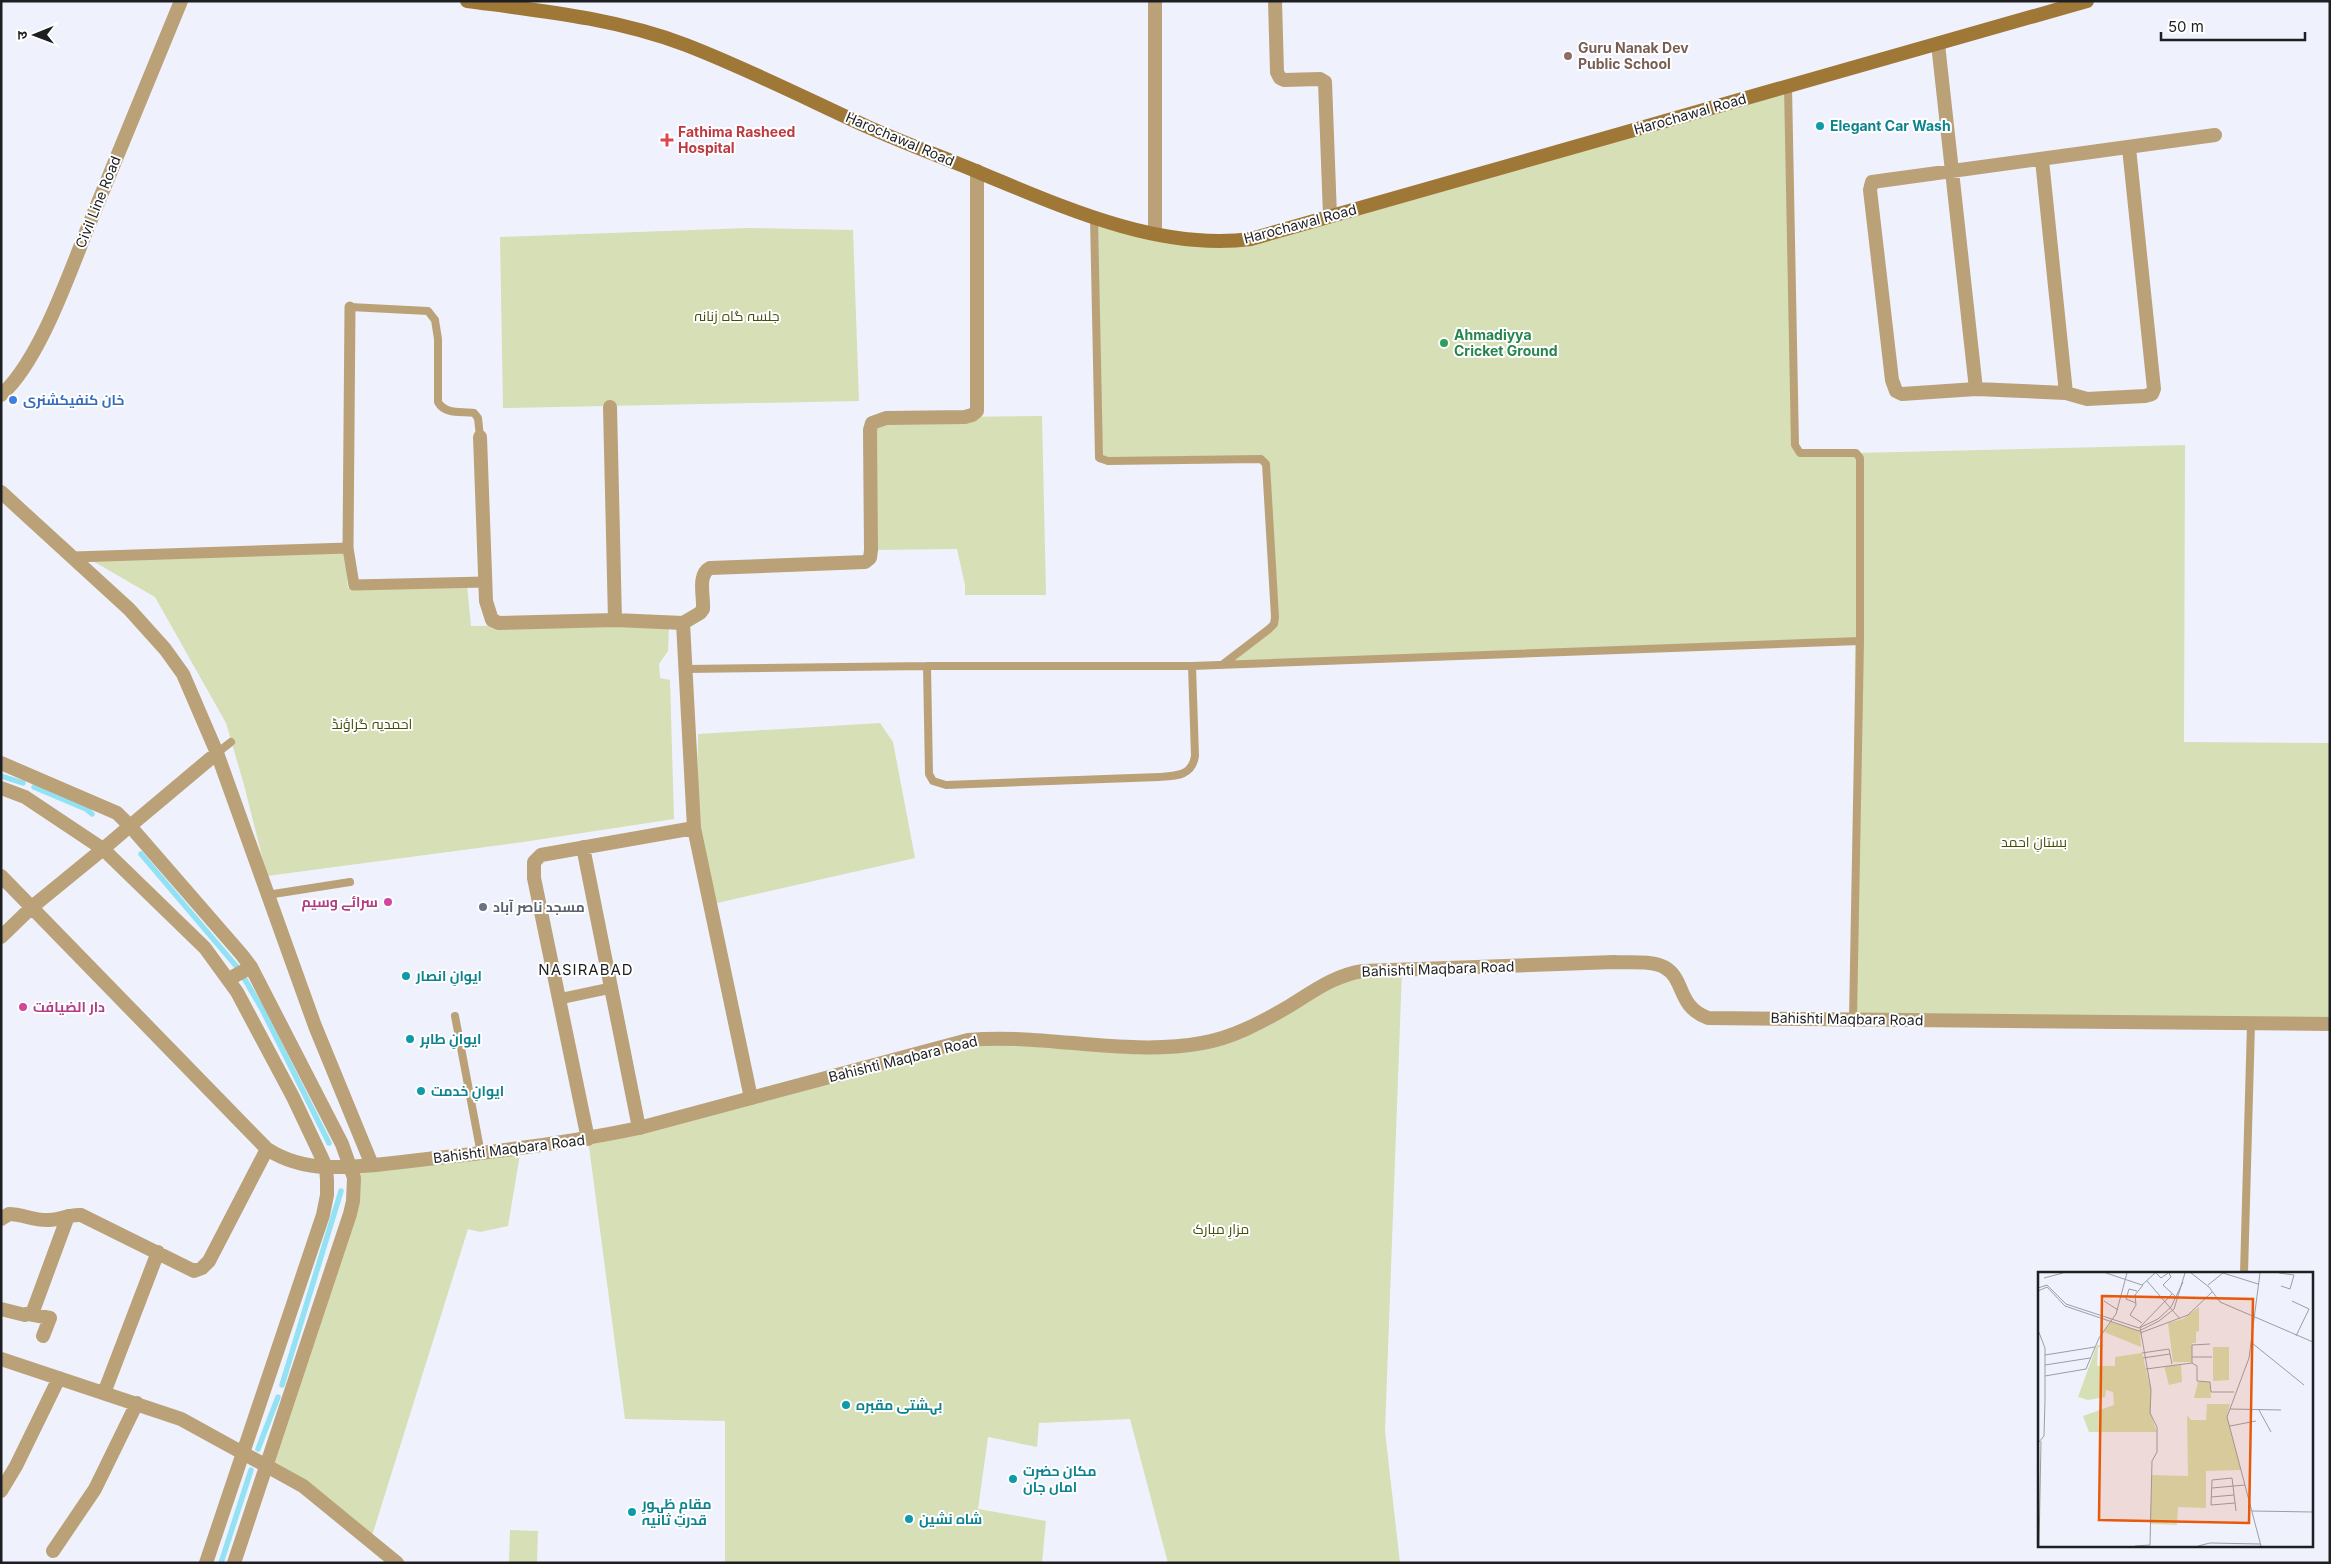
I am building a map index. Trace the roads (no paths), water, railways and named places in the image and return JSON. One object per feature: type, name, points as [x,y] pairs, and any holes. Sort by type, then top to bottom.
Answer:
[{"type":"main road","name":"Harochawal Road","points":[[467,1],[583,17],[620,24],[657,35],[727,61],[871,128],[1094,218],[1155,234],[1196,240],[1235,241],[1251,239],[2088,1]]},
{"type":"street","name":"Civil Line Road","points":[[1,395],[9,388],[28,359],[58,300],[181,1]]},
{"type":"street","points":[[1155,1],[1155,234]]},
{"type":"street","points":[[1276,1],[1277,72],[1280,78],[1284,80],[1320,79],[1325,82],[1330,216]]},
{"type":"street","points":[[1938,44],[1976,389]]},
{"type":"street","points":[[2129,148],[2154,389],[2152,394],[2088,399],[2066,393],[1976,389],[1902,394],[1893,386],[1870,190],[1870,186],[1876,180],[1952,172],[2215,135]]},
{"type":"street","points":[[2042,160],[2066,393]]},
{"type":"street","points":[[480,437],[488,612],[492,620],[499,623],[615,620],[683,623],[700,613],[703,609],[702,577],[705,571],[710,568],[865,562],[870,558],[871,550],[870,430],[872,423],[886,418],[965,417],[972,416],[977,411],[976,171]]},
{"type":"street","points":[[350,307],[348,548],[354,585],[486,582]]},
{"type":"street","points":[[610,407],[615,620]]},
{"type":"street","points":[[1,492],[130,609],[165,649],[183,674],[217,753],[315,1026],[372,1165]]},
{"type":"street","points":[[74,557],[348,548]]},
{"type":"street","points":[[683,623],[694,828],[751,1098]]},
{"type":"street","points":[[1,937],[32,907],[217,753]]},
{"type":"street","points":[[1,763],[116,813],[130,826],[231,940],[251,967],[332,1124],[351,1167],[354,1190],[350,1214],[234,1563]]},
{"type":"street","points":[[25,797],[32,775]]},
{"type":"street","points":[[2,789],[25,797],[104,849],[205,948],[229,980],[293,1097],[326,1167],[327,1195],[323,1215],[206,1563]]},
{"type":"street","points":[[588,1139],[534,878],[534,862],[541,855],[694,828]]},
{"type":"street","points":[[583,847],[639,1128]]},
{"type":"street","points":[[1,876],[271,1151],[208,1261],[202,1268],[194,1271],[81,1215],[52,1220],[33,1220],[9,1214],[1,1219]]},
{"type":"street","name":"Bahishti Maqbara Road","points":[[271,1151],[311,1166],[351,1167],[482,1154],[588,1139],[639,1128],[968,1040],[1007,1039],[1164,1047],[1203,1043],[1241,1032],[1329,981],[1346,974],[1364,971],[1614,962],[1652,963],[1674,975],[1688,1006],[1698,1014],[1708,1018],[2330,1024]]},
{"type":"street","points":[[229,980],[251,967]]},
{"type":"street","points":[[558,999],[611,988]]},
{"type":"street","points":[[29,1314],[33,1311],[68,1216]]},
{"type":"street","points":[[104,1393],[158,1252]]},
{"type":"street","points":[[1,1309],[21,1315],[29,1314],[50,1318],[43,1336]]},
{"type":"street","points":[[1,1359],[181,1419],[290,1477],[328,1505],[398,1563]]},
{"type":"street","points":[[1,1492],[16,1466],[59,1378]]},
{"type":"street","points":[[53,1551],[95,1489],[137,1403]]},
{"type":"lane","points":[[1788,86],[1795,445],[1800,453],[1804,454],[1859,454],[1860,641],[1853,1020]]},
{"type":"lane","points":[[1094,218],[1099,458],[1108,461],[1261,459],[1266,464],[1274,624],[1222,665]]},
{"type":"lane","points":[[350,307],[428,311],[435,320],[438,338],[438,402],[441,408],[474,413],[478,418],[480,437]]},
{"type":"lane","points":[[685,669],[927,666],[1192,666],[1860,641]]},
{"type":"lane","points":[[927,666],[929,774],[934,781],[946,785],[1179,776],[1188,772],[1193,766],[1194,756],[1192,666]]},
{"type":"lane","points":[[217,753],[231,742]]},
{"type":"lane","points":[[267,895],[350,882]]},
{"type":"lane","points":[[455,1016],[482,1154]]},
{"type":"lane","points":[[2244,1272],[2251,1024]]},
{"type":"waterway","points":[[1,776],[23,783]]},
{"type":"waterway","points":[[34,787],[86,809],[92,814]]},
{"type":"waterway","points":[[141,854],[237,967]]},
{"type":"waterway","points":[[244,978],[262,1009],[329,1143]]},
{"type":"waterway","points":[[282,1385],[341,1191]]},
{"type":"waterway","points":[[258,1449],[278,1397]]},
{"type":"waterway","points":[[221,1563],[251,1470]]},
{"type":"place","name":"Guru Nanak Dev Public School","points":[[1568,56]]},
{"type":"place","name":"Elegant Car Wash","points":[[1820,126]]},
{"type":"place","name":"Fathima Rasheed Hospital","points":[[667,140]]},
{"type":"place","name":"Ahmadiyya Cricket Ground","points":[[1444,343]]},
{"type":"place","name":"خان کنفیکشنری","points":[[13,400]]},
{"type":"place","name":"سرائے وسیم","points":[[388,902]]},
{"type":"place","name":"مسجد ناصر آباد","points":[[483,907]]},
{"type":"place","name":"ایوانِ انصار","points":[[406,976]]},
{"type":"place","name":"دار الضیافت","points":[[23,1007]]},
{"type":"place","name":"ایوانِ طاہر","points":[[410,1039]]},
{"type":"place","name":"ایوانِ خدمت","points":[[421,1091]]},
{"type":"place","name":"بہشتی مقبرہ","points":[[846,1405]]},
{"type":"place","name":"مکان حضرت اماں جان","points":[[1013,1479]]},
{"type":"place","name":"مقامِ ظہورِ قدرتِ ثانیہ","points":[[632,1512]]},
{"type":"place","name":"شاہ نشین","points":[[909,1519]]},
{"type":"district","name":"NASIRABAD","points":[[586,970]]},
{"type":"park label","name":"جلسہ گاہ زنانہ","points":[[737,316]]},
{"type":"park label","name":"احمدیہ گراؤنڈ","points":[[372,724]]},
{"type":"park label","name":"بستانِ احمد","points":[[2034,842]]},
{"type":"park label","name":"مزارِ مبارک","points":[[1221,1229]]}]
